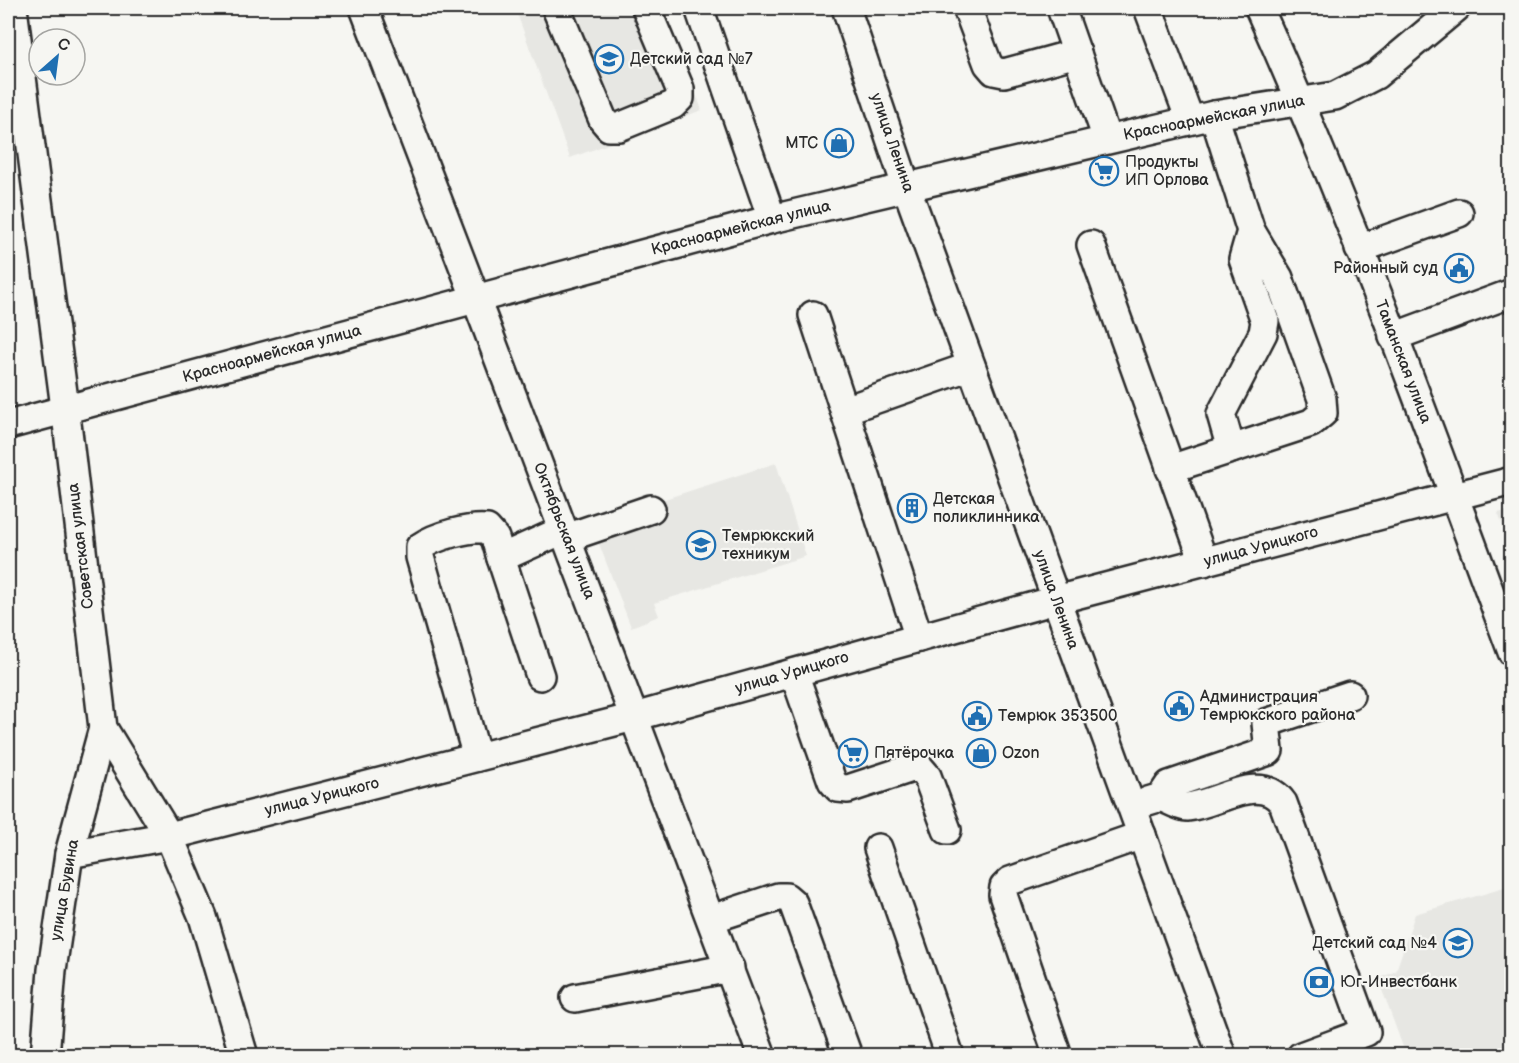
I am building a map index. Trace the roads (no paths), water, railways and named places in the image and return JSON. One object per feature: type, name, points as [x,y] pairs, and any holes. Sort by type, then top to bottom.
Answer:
[{"type":"street","name":"Советская улица","points":[[13,8],[103,728],[169,836],[203,917],[244,1056]]},
{"type":"street","name":"Октябрьская улица","points":[[364,8],[762,1056]]},
{"type":"street","points":[[556,8],[603,120],[609,127],[619,127],[673,105],[680,98],[680,89],[646,8]]},
{"type":"street","points":[[699,8],[772,219]]},
{"type":"street","points":[[967,8],[988,64],[994,71],[1005,73],[1077,53]]},
{"type":"street","points":[[1061,8],[1107,139]]},
{"type":"street","points":[[1148,8],[1202,117],[1251,231],[1279,278],[1322,399],[1323,413],[1311,423],[1170,469]]},
{"type":"street","name":"Таманская улица","points":[[1259,8],[1300,101],[1359,249],[1512,652]]},
{"type":"street","name":"Красноармейская улица","points":[[8,425],[772,219],[1202,117],[1335,96],[1376,75],[1456,8]]},
{"type":"street","name":"улица Ленина","points":[[855,10],[906,186],[1222,1056]]},
{"type":"street","points":[[1359,249],[1459,213]]},
{"type":"street","points":[[1231,449],[1221,414],[1265,328],[1243,259],[1251,231]]},
{"type":"street","points":[[1091,245],[1204,562]]},
{"type":"street","points":[[1393,337],[1512,293]]},
{"type":"street","points":[[813,315],[919,638]]},
{"type":"street","points":[[845,410],[971,366]]},
{"type":"street","name":"улица Урицкого","points":[[69,854],[169,836],[634,717],[1056,600],[1512,481]]},
{"type":"street","points":[[501,558],[565,534],[651,509]]},
{"type":"street","points":[[477,757],[420,557],[420,547],[430,540],[477,528],[487,529],[495,538],[540,676]]},
{"type":"street","points":[[794,673],[832,781],[838,788],[848,789],[912,768],[921,769],[927,776],[947,830]]},
{"type":"street","points":[[1131,807],[1161,797],[1169,785],[1269,751],[1266,723],[1350,695]]},
{"type":"street","name":"улица Бувина","points":[[45,1056],[52,970],[69,854],[103,728]]},
{"type":"street","points":[[1161,797],[1186,807],[1245,790],[1268,790],[1284,803],[1369,1044],[1301,1056]]},
{"type":"street","points":[[1058,1056],[1003,895],[1004,886],[1010,881],[1142,835]]},
{"type":"street","points":[[878,848],[950,1056]]},
{"type":"street","points":[[711,919],[778,897],[786,897],[793,903],[848,1056]]},
{"type":"street","points":[[575,998],[730,968]]},
{"type":"place","name":"Детский сад №7","points":[[609,59]]},
{"type":"place","name":"МТС","points":[[839,143]]},
{"type":"place","name":"Продукты ИП Орлова","points":[[1104,171]]},
{"type":"place","name":"Районный суд","points":[[1459,268]]},
{"type":"place","name":"Детская поликлинника","points":[[912,508]]},
{"type":"place","name":"Темрюкский техникум","points":[[701,545]]},
{"type":"place","name":"Администрация Темрюкского района","points":[[1179,706]]},
{"type":"place","name":"Темрюк 353500","points":[[977,716]]},
{"type":"place","name":"Пятёрочка","points":[[853,753]]},
{"type":"place","name":"Ozon","points":[[981,753]]},
{"type":"place","name":"Детский сад №4","points":[[1458,943]]},
{"type":"place","name":"Юг-Инвестбанк","points":[[1319,982]]}]
